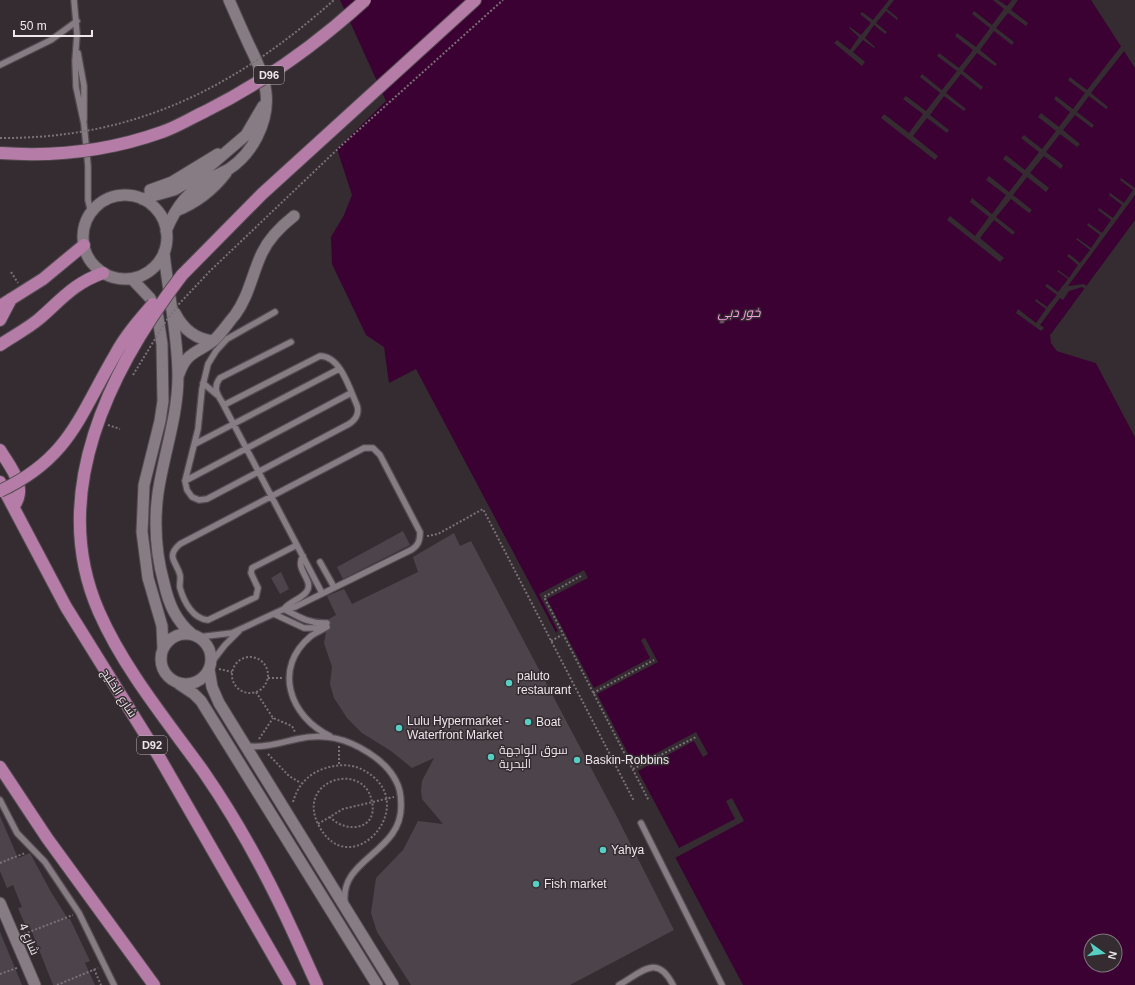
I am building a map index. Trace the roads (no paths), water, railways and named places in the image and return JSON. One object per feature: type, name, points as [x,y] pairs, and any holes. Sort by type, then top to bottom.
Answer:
[{"type":"main road","name":"D96","points":[[0,154],[40,155],[81,152],[122,144],[163,132],[222,103],[279,69],[324,36],[365,0]]},
{"type":"main road","points":[[0,491],[30,474],[58,450],[76,426],[115,355],[131,331],[157,299],[262,194],[472,3]]},
{"type":"main road","points":[[0,306],[6,300],[53,272],[84,245]]},
{"type":"main road","points":[[0,345],[38,319],[70,290],[86,280],[104,273]]},
{"type":"main road","points":[[182,275],[151,318],[124,364],[105,405],[90,444],[84,469],[80,500],[80,538],[83,557],[92,594],[107,628],[143,686],[214,788],[239,827],[271,886],[317,985]]},
{"type":"main road","points":[[0,320],[6,300]]},
{"type":"main road","points":[[0,356],[13,337]]},
{"type":"main road","points":[[0,450],[19,483],[20,494],[14,506],[0,500]]},
{"type":"main road","name":"شارع الخليج","points":[[0,482],[66,607],[158,755],[290,985]]},
{"type":"main road","points":[[0,767],[47,838],[154,985]]},
{"type":"main road","points":[[278,965],[285,985]]},
{"type":"street","points":[[229,0],[261,71],[267,94],[265,117],[257,138],[245,155],[229,169],[194,190],[174,212],[166,231],[164,252],[176,329],[178,376],[174,423],[158,494],[156,546],[160,571],[171,607],[184,627],[208,646],[215,695],[249,746],[292,822],[393,985]]},
{"type":"street","points":[[138,198],[174,190],[190,182],[230,150],[253,125],[267,94]]},
{"type":"street","points":[[164,252],[151,270],[139,277],[132,279],[117,278],[104,273],[93,264],[84,245],[84,231],[91,213],[100,204],[110,198],[126,196],[138,198],[156,209],[164,223],[166,231]]},
{"type":"street","points":[[178,376],[181,368],[191,354],[213,340],[236,313],[246,296],[268,242],[280,228],[294,216]]},
{"type":"street","points":[[132,279],[150,298],[157,311],[162,344],[163,401],[160,421],[144,485],[142,532],[148,578],[162,626],[161,661],[164,673],[173,682],[185,685],[202,679],[210,666]]},
{"type":"street","points":[[172,306],[181,323],[187,330],[204,340],[213,340]]},
{"type":"street","points":[[162,649],[175,636],[181,634],[196,636]]},
{"type":"street","points":[[179,684],[194,694],[203,705],[377,985]]},
{"type":"street","name":"شارع 4","points":[[0,903],[35,985]]},
{"type":"lane","points":[[74,0],[77,21],[77,48],[75,61],[76,87],[84,124],[88,166],[88,200],[91,213]]},
{"type":"lane","points":[[0,65],[51,40],[77,21]]},
{"type":"lane","points":[[224,405],[320,356],[332,358],[339,369],[352,393],[358,410],[357,416],[352,422],[204,501],[196,500],[190,495],[185,481],[188,464],[195,444],[203,383],[210,361],[223,342],[236,332],[275,312]]},
{"type":"lane","points":[[291,342],[220,378],[216,388],[258,472],[322,593]]},
{"type":"lane","points":[[195,444],[339,369]]},
{"type":"lane","points":[[203,383],[214,392],[224,405]]},
{"type":"lane","points":[[185,481],[352,393]]},
{"type":"lane","points":[[196,636],[221,635],[242,628],[284,609],[295,607],[411,550],[415,547],[420,538],[420,532],[380,454],[369,447],[360,449],[177,547],[173,554],[174,563],[180,575],[181,591],[190,610],[200,618],[212,619],[254,599],[258,592],[251,573],[253,566],[297,544]]},
{"type":"lane","points":[[284,609],[292,601],[303,594],[308,588],[308,583],[300,566],[300,560],[303,556]]},
{"type":"lane","points":[[320,562],[334,587]]},
{"type":"lane","points":[[284,609],[306,621],[327,625]]},
{"type":"lane","points":[[274,614],[311,630],[327,625]]},
{"type":"lane","points":[[327,625],[311,636],[300,648],[293,663],[289,678],[291,693],[297,708],[306,720],[317,730],[361,748],[388,768],[397,781],[401,796],[402,811],[398,826],[390,839],[356,868],[350,878],[345,900],[346,911]]},
{"type":"lane","points":[[210,666],[225,645],[242,628]]},
{"type":"lane","points":[[249,746],[262,747],[296,739],[331,736]]},
{"type":"lane","points":[[0,800],[12,826],[21,839],[44,862],[79,913],[114,985]]},
{"type":"lane","points":[[641,823],[722,985]]},
{"type":"lane","points":[[619,985],[649,968],[656,967],[664,970],[673,985]]},
{"type":"water","name":"خور دبي","points":[[340,0],[1091,0],[1135,68],[1135,220],[1051,334],[1051,343],[1057,351],[1096,363],[1135,437],[1135,985],[743,985],[416,369],[389,383],[384,347],[366,335],[332,264],[331,237],[344,215],[352,195],[337,149],[386,101]]},
{"type":"place","name":"paluto restaurant","points":[[509,683]]},
{"type":"place","name":"Boat","points":[[528,722]]},
{"type":"place","name":"Lulu Hypermarket - Waterfront Market","points":[[399,728]]},
{"type":"place","name":"سوق الواجهة البحرية","points":[[491,757]]},
{"type":"place","name":"Baskin-Robbins","points":[[577,760]]},
{"type":"place","name":"Yahya","points":[[603,850]]},
{"type":"place","name":"Fish market","points":[[536,884]]}]
